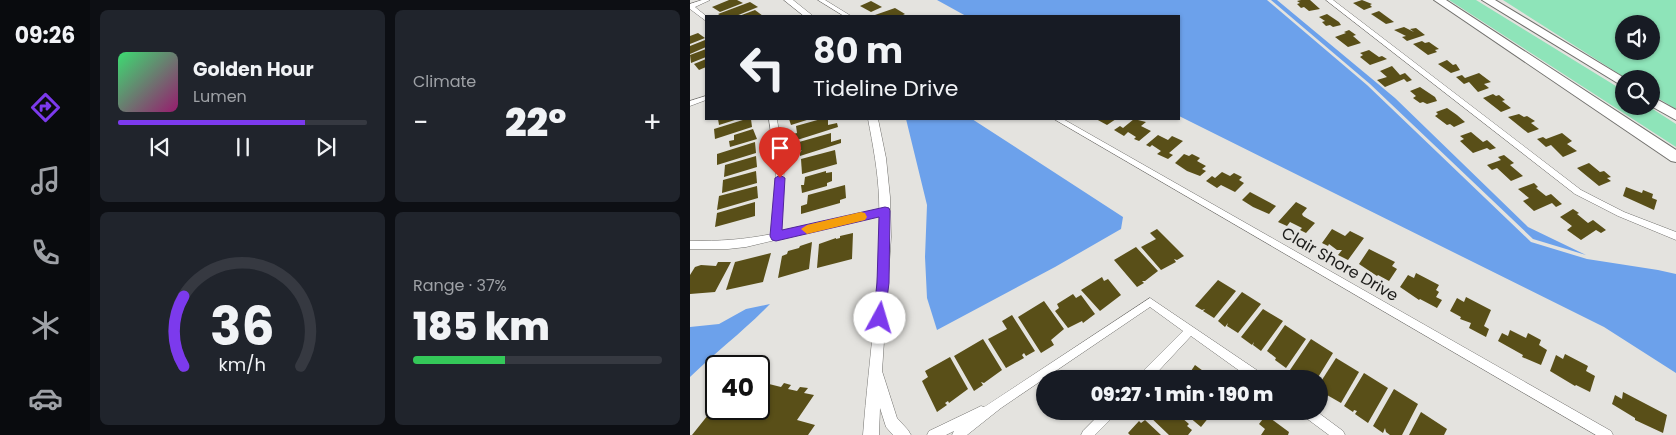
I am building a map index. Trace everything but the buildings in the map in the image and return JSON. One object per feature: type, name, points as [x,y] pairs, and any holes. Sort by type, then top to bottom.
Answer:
[{"type":"highway","points":[[1439,0],[1676,156]]},
{"type":"highway","points":[[1487,0],[1615,78]]},
{"type":"highway","points":[[1660,106],[1676,116]]},
{"type":"street","points":[[690,6],[707,0]]},
{"type":"street","points":[[788,0],[808,15]]},
{"type":"street","points":[[821,0],[846,15]]},
{"type":"street","points":[[1329,0],[1472,108],[1578,192],[1621,214],[1676,236]]},
{"type":"street","points":[[690,6],[705,18]]},
{"type":"street","points":[[690,104],[705,98]]},
{"type":"street","points":[[773,120],[780,168],[776,236]]},
{"type":"street","points":[[872,435],[875,365],[883,283],[885,211],[884,177],[880,146],[873,120]]},
{"type":"street","name":"Clair Shore Drive","points":[[1060,120],[1607,435]]},
{"type":"street","points":[[690,245],[728,245],[885,211]]},
{"type":"street","points":[[958,435],[997,404],[1150,302],[1247,370]]},
{"type":"street","points":[[1152,370],[1190,330]]},
{"type":"street","points":[[875,365],[891,422],[903,435]]},
{"type":"street","points":[[932,435],[997,404]]},
{"type":"street","points":[[1087,435],[1102,420]]},
{"type":"street","points":[[1318,420],[1338,435]]},
{"type":"green space","points":[[1449,0],[1476,0],[1615,85],[1615,107]]},
{"type":"green space","points":[[1503,0],[1676,0],[1676,109],[1660,99],[1660,70],[1615,71]]},
{"type":"green space","points":[[1660,114],[1676,124],[1676,147],[1627,115]]},
{"type":"water","points":[[937,0],[1267,0],[1367,85],[1531,242],[1587,259],[1676,274],[1676,373],[1604,327],[1180,116],[1180,15],[964,15]]},
{"type":"water","points":[[1271,0],[1277,0],[1395,98],[1528,227],[1586,255],[1533,239],[1370,84]]},
{"type":"water","points":[[906,120],[974,120],[1123,217],[1121,229],[1055,267],[937,330],[927,298],[925,257],[927,205]]},
{"type":"water","points":[[770,304],[715,355],[705,355],[705,364],[690,377],[690,327],[719,324],[746,309]]},
{"type":"slow traffic","points":[[807,229],[861,217]]},
{"type":"route","points":[[780,178],[776,236],[885,211],[880,318]]}]
